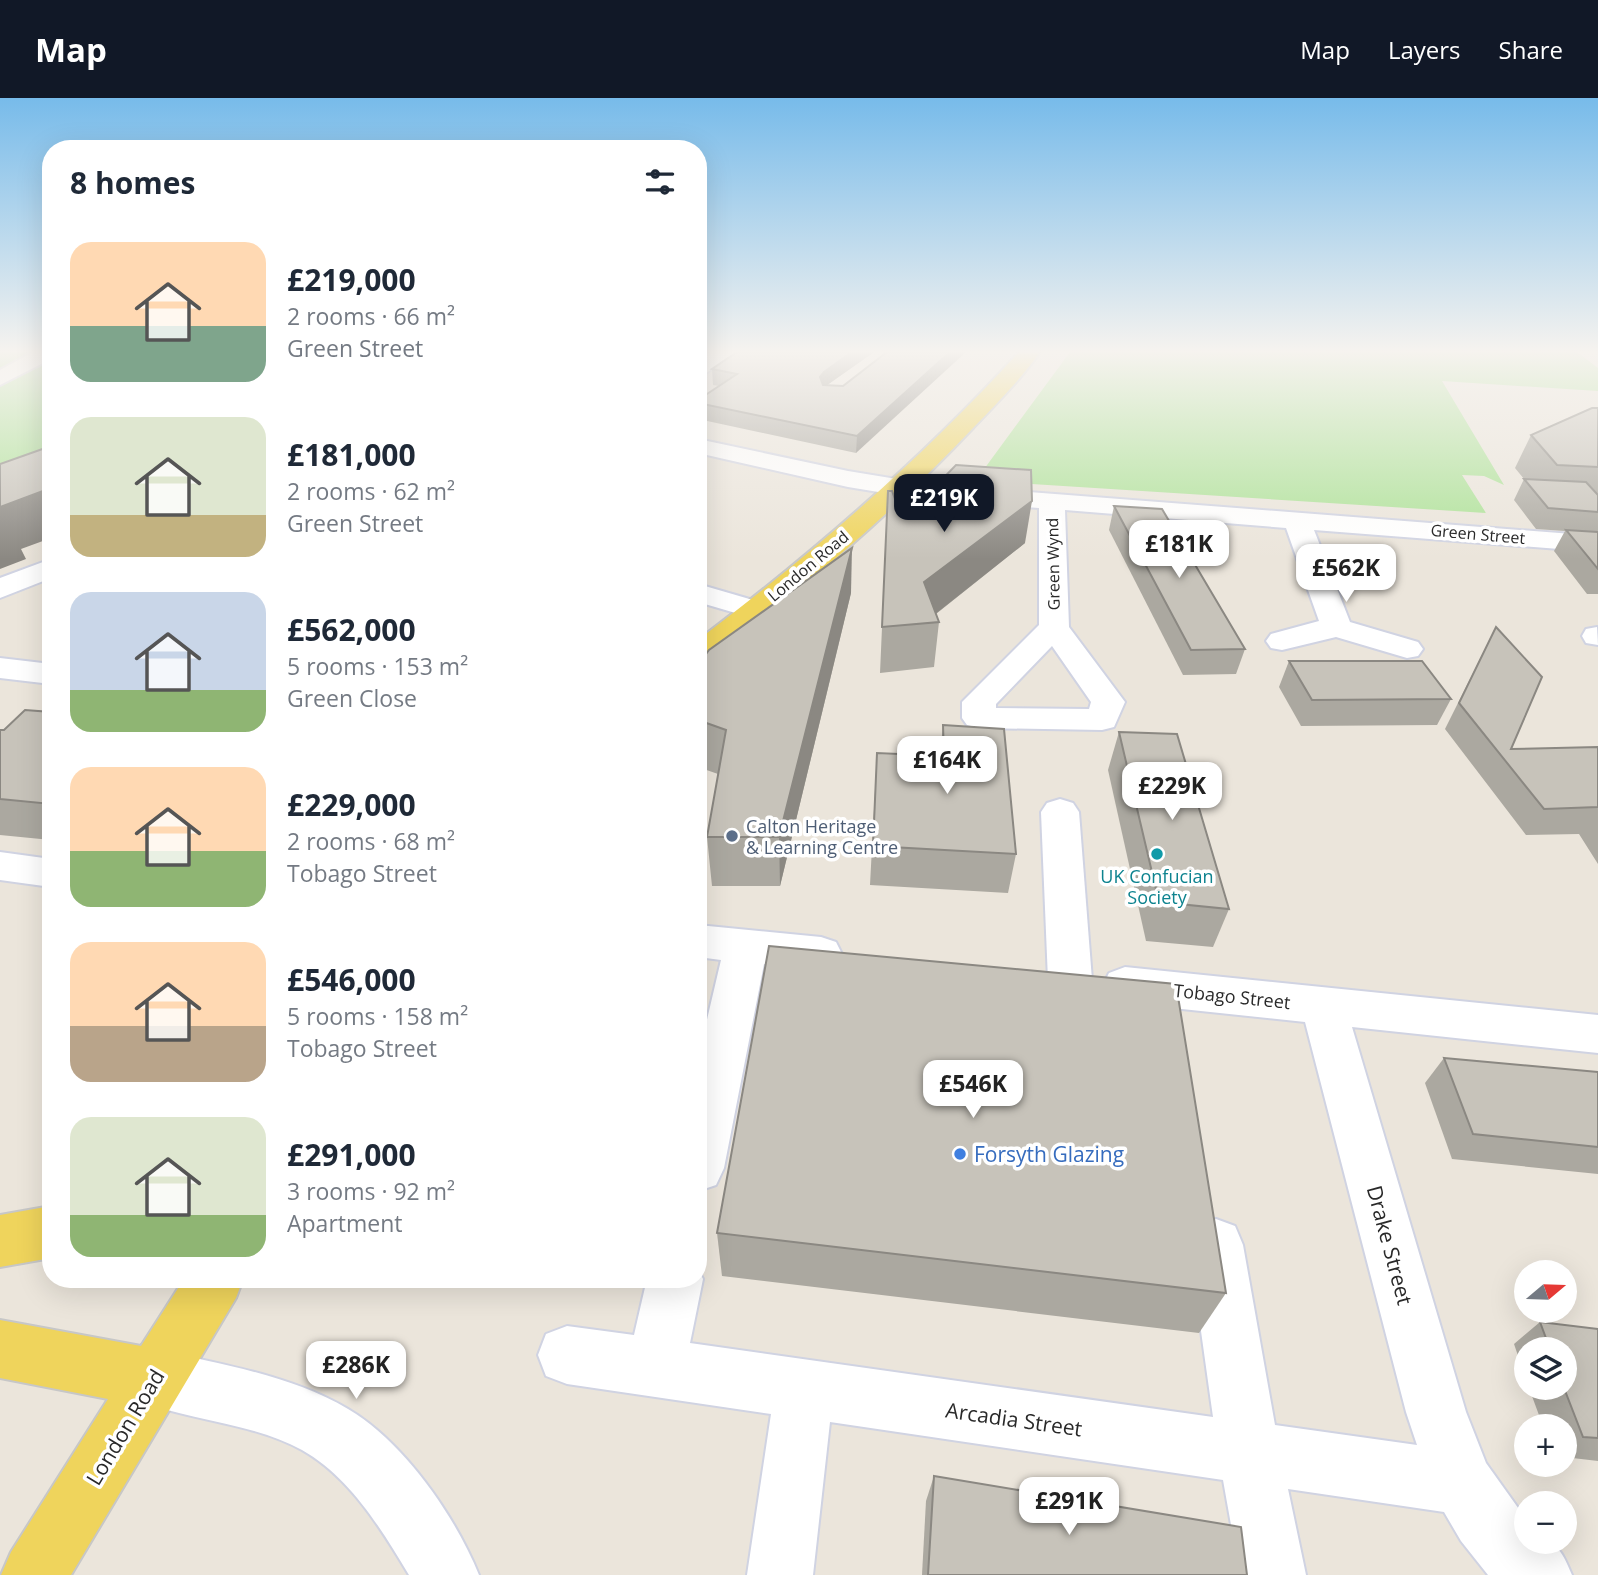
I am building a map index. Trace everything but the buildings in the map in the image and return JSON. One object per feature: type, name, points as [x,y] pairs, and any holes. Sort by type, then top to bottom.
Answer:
[{"type":"main road","name":"London Road","points":[[707,648],[833,547],[965,421]]},
{"type":"main road","points":[[0,1241],[42,1234]]},
{"type":"main road","name":"London Road","points":[[34,1575],[210,1288]]},
{"type":"main road","points":[[0,1349],[155,1378]]},
{"type":"street","name":"Green Street","points":[[707,448],[897,488],[1598,544]]},
{"type":"street","name":"Green Wynd","points":[[1052,502],[1054,627]]},
{"type":"street","points":[[1296,519],[1337,628]]},
{"type":"street","points":[[0,589],[42,572]]},
{"type":"street","points":[[707,596],[756,610]]},
{"type":"street","points":[[1282,641],[1318,630],[1337,628],[1407,649]]},
{"type":"street","points":[[0,668],[42,673]]},
{"type":"street","name":"Tobago Street","points":[[1060,812],[1050,978],[1179,1012],[1323,1005],[1598,1034]]},
{"type":"street","points":[[0,866],[42,872]]},
{"type":"street","points":[[707,942],[854,957]]},
{"type":"street","points":[[707,1126],[746,946]]},
{"type":"street","name":"Drake Street","points":[[1323,1005],[1436,1412],[1462,1483],[1484,1518],[1516,1558],[1539,1575]]},
{"type":"street","points":[[1208,1196],[1249,1452],[1273,1575]]},
{"type":"street","points":[[656,1369],[672,1288]]},
{"type":"street","name":"Arcadia Street","points":[[567,1355],[1462,1483]]},
{"type":"street","points":[[155,1378],[250,1402],[325,1430],[351,1448],[388,1490],[432,1548],[446,1575]]},
{"type":"street","points":[[780,1575],[804,1389]]},
{"type":"green space","points":[[0,421],[42,421],[42,449],[0,464]]},
{"type":"green space","points":[[1019,421],[1466,421],[1504,485],[1484,476],[1462,475],[1486,513],[984,481],[979,476]]},
{"type":"place","name":"Calton Heritage & Learning Centre","points":[[732,836]]},
{"type":"place","name":"UK Confucian Society","points":[[1157,854]]},
{"type":"place","name":"Forsyth Glazing","points":[[960,1154]]}]
